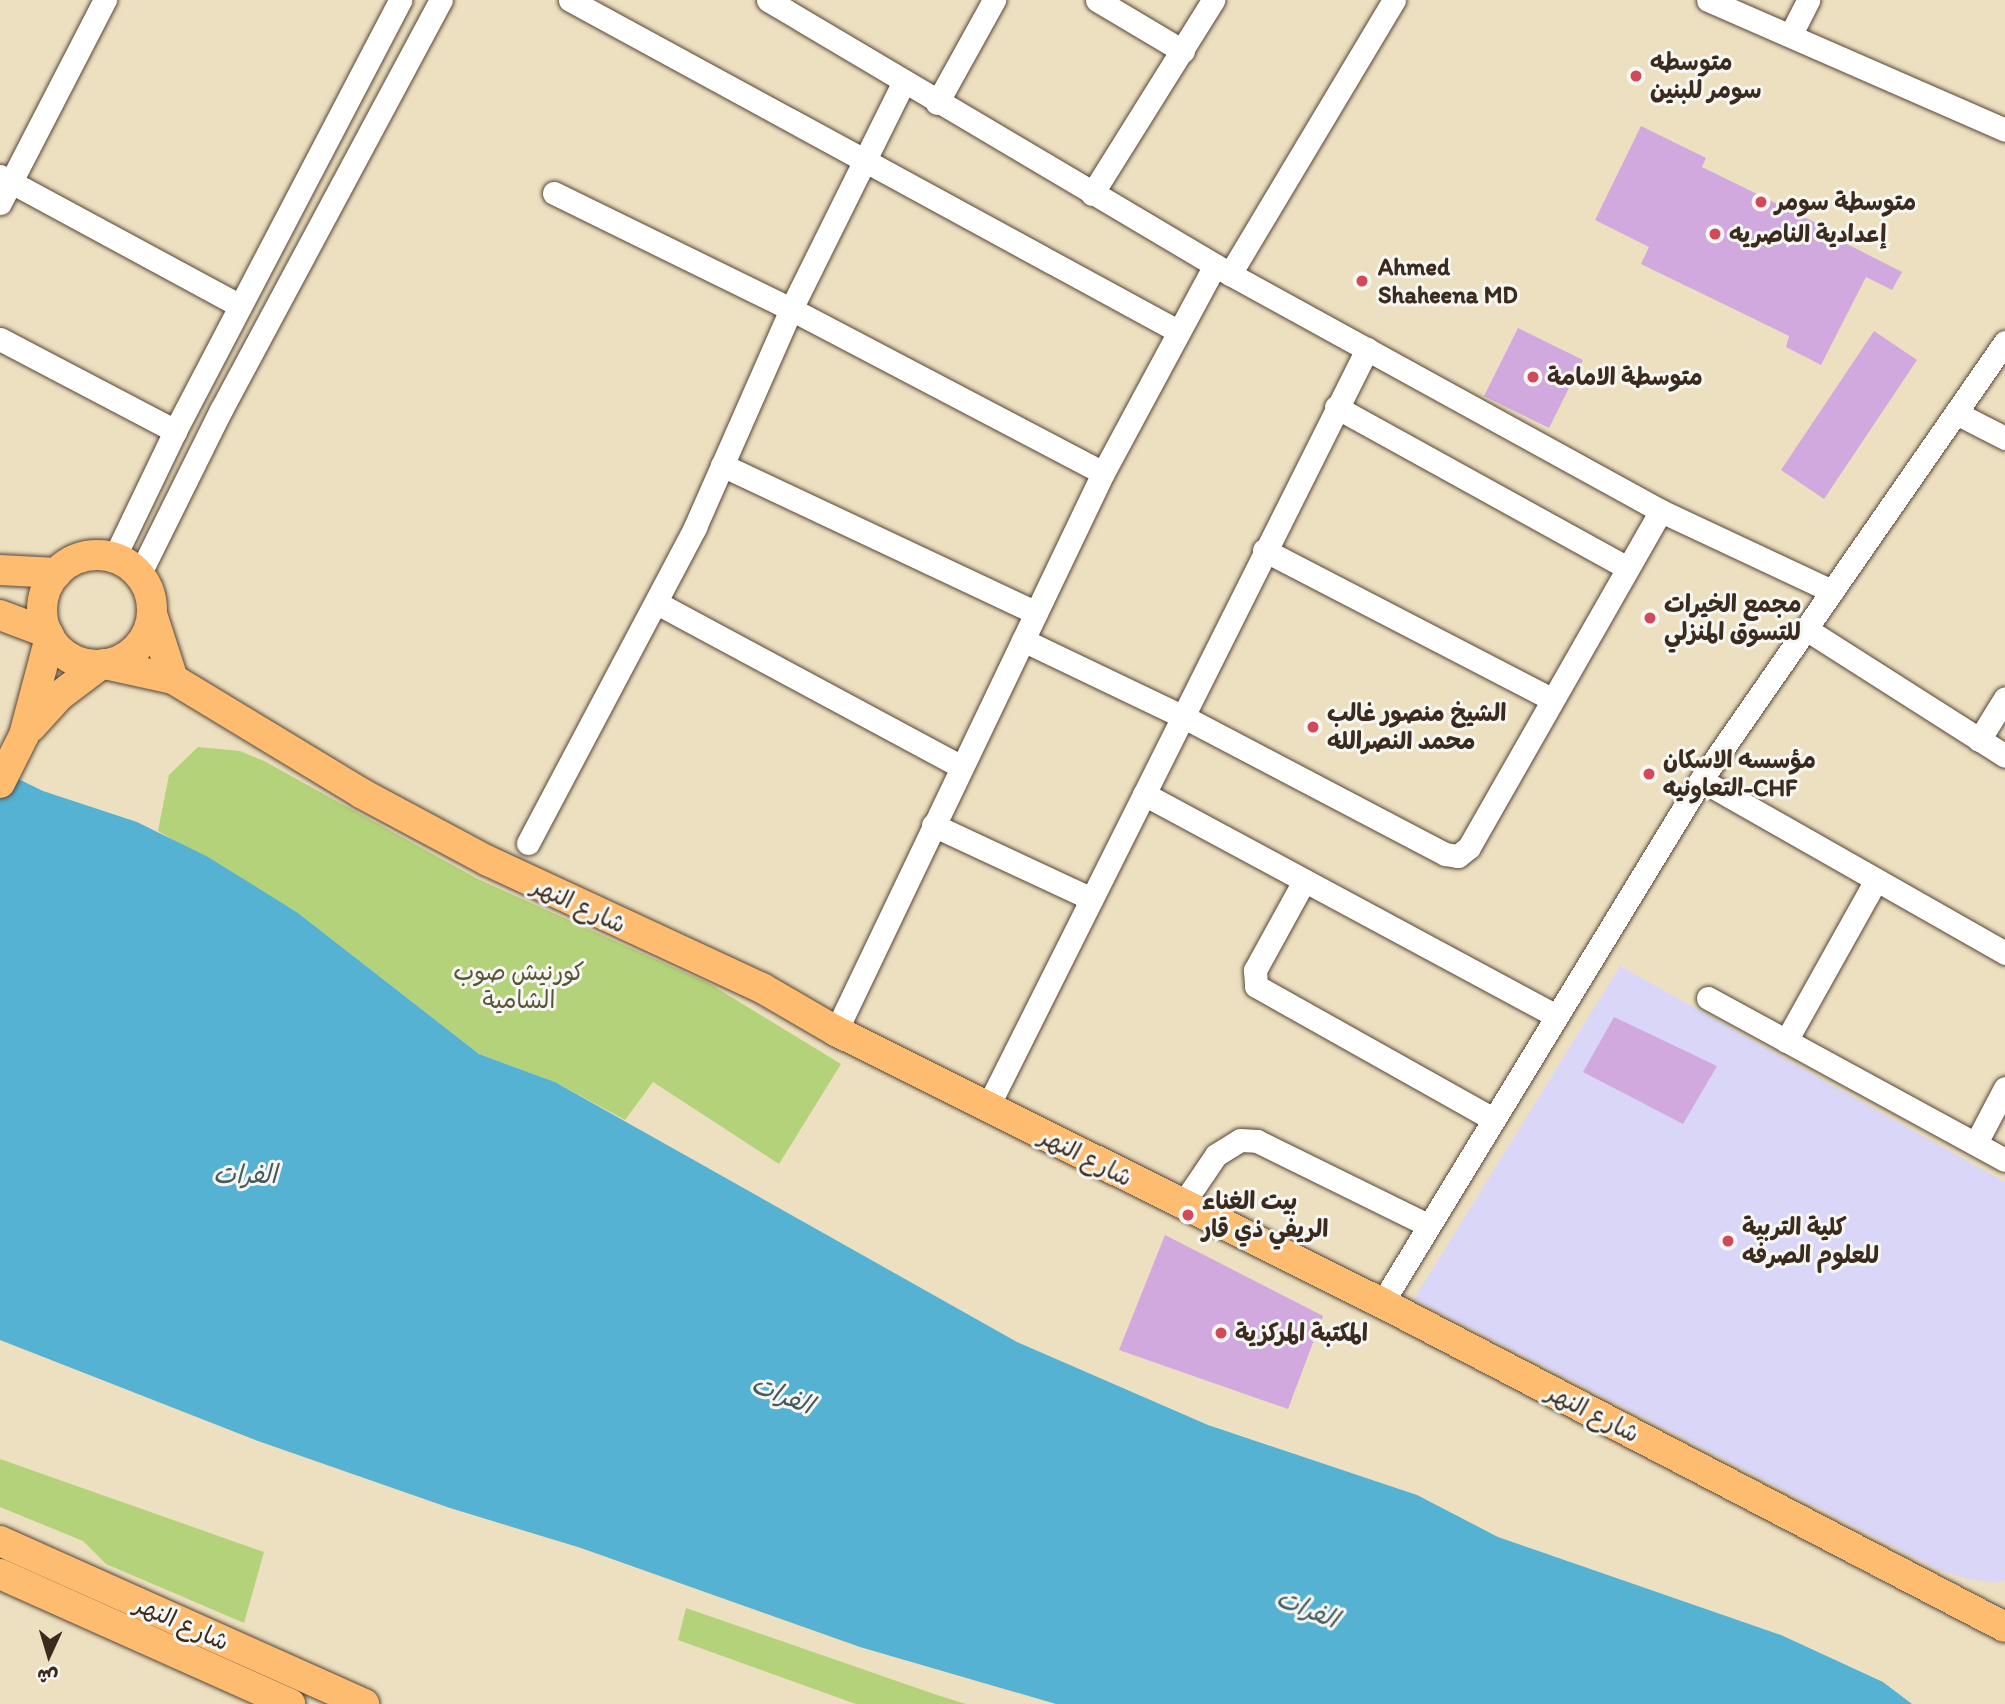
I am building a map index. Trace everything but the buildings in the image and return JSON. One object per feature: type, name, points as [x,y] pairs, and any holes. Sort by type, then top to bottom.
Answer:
[{"type":"main road","points":[[0,783],[24,736],[49,635],[44,597],[57,573],[83,557],[114,558],[139,575],[150,594],[152,614],[173,679]]},
{"type":"main road","points":[[0,570],[57,573]]},
{"type":"main road","points":[[24,736],[59,696],[103,664],[137,647],[152,614]]},
{"type":"main road","points":[[0,615],[49,635],[71,658],[103,664]]},
{"type":"main road","name":"شارع النهر","points":[[103,664],[173,679],[424,828],[564,900],[732,973],[836,1031],[1382,1303],[2005,1627]]},
{"type":"main road","name":"شارع النهر","points":[[0,1541],[364,1704]]},
{"type":"main road","points":[[50,1598],[66,1572]]},
{"type":"main road","name":"شارع النهر","points":[[0,1574],[290,1704]]},
{"type":"street","points":[[0,203],[5,178],[105,0]]},
{"type":"street","points":[[114,558],[175,431],[400,0]]},
{"type":"street","points":[[139,575],[221,410],[441,0]]},
{"type":"street","points":[[570,0],[1177,330]]},
{"type":"street","points":[[768,0],[797,8],[903,83],[1222,269],[1661,511],[1832,591]]},
{"type":"street","points":[[937,103],[994,0]]},
{"type":"street","points":[[1097,0],[1183,51]]},
{"type":"street","points":[[1093,194],[1213,0]]},
{"type":"street","points":[[836,1031],[1103,472],[1177,330],[1222,269],[1394,0]]},
{"type":"street","points":[[1708,0],[1791,34],[2005,130]]},
{"type":"street","points":[[1791,34],[1808,0]]},
{"type":"street","points":[[528,843],[657,603],[791,309],[903,83]]},
{"type":"street","points":[[5,178],[240,306]]},
{"type":"street","points":[[554,193],[791,309],[1103,472]]},
{"type":"street","points":[[0,340],[175,431]]},
{"type":"street","points":[[1382,1303],[1426,1224],[1701,779],[2005,342]]},
{"type":"street","points":[[987,1108],[1184,717],[1264,550],[1367,349]]},
{"type":"street","points":[[1336,407],[1626,567]]},
{"type":"street","points":[[1956,414],[2005,438]]},
{"type":"street","points":[[722,465],[1036,613]]},
{"type":"street","points":[[1023,640],[1184,717],[1445,854],[1458,856],[1469,847],[1550,699],[1661,511]]},
{"type":"street","points":[[1264,550],[1550,699]]},
{"type":"street","points":[[657,603],[962,767]]},
{"type":"street","points":[[1806,629],[2005,756]]},
{"type":"street","points":[[1979,740],[2005,698]]},
{"type":"street","points":[[1701,779],[1875,882],[2005,953]]},
{"type":"street","points":[[1144,794],[1555,1015]]},
{"type":"street","points":[[933,825],[1092,899]]},
{"type":"street","points":[[1304,881],[1255,970],[1256,986],[1491,1118]]},
{"type":"street","points":[[1786,1041],[1875,882]]},
{"type":"street","points":[[1708,998],[2005,1160]]},
{"type":"street","points":[[1976,1143],[2005,1088]]},
{"type":"street","points":[[1181,1205],[1216,1155],[1240,1140],[1257,1142],[1426,1224]]},
{"type":"shaded area","name":"كلية التربية للعلوم الصرفه","points":[[1620,966],[2005,1182],[2005,1580],[1996,1583],[1968,1579],[1939,1570],[1414,1299]]},
{"type":"green space","name":"كورنيش صوب الشامية","points":[[198,747],[240,751],[264,761],[478,879],[710,984],[841,1064],[779,1164],[653,1082],[625,1120],[555,1082],[479,1054],[298,913],[158,831],[169,775]]},
{"type":"green space","points":[[0,1459],[264,1552],[244,1623],[106,1564],[83,1541],[0,1507]]},
{"type":"green space","points":[[686,1608],[966,1704],[856,1704],[678,1640]]},
{"type":"water","name":"الفرات","points":[[0,770],[43,791],[137,822],[208,857],[298,913],[479,1054],[555,1082],[1017,1342],[1208,1425],[1417,1495],[1498,1537],[1781,1635],[1883,1682],[1912,1704],[1056,1704],[860,1647],[581,1548],[450,1508],[258,1441],[0,1340]]},
{"type":"place","name":"متوسطه سومر للبنين","points":[[1636,76]]},
{"type":"place","name":"متوسطة سومر","points":[[1761,202]]},
{"type":"place","name":"إعدادية الناصريه","points":[[1715,234]]},
{"type":"place","name":"Ahmed Shaheena MD","points":[[1362,281]]},
{"type":"place","name":"متوسطة الامامة","points":[[1533,377]]},
{"type":"place","name":"مجمع الخيرات للتسوق المنزلي","points":[[1650,618]]},
{"type":"place","name":"الشيخ منصور غالب محمد النصرالله","points":[[1313,727]]},
{"type":"place","name":"مؤسسه الاسكان التعاونيه-CHF","points":[[1649,774]]},
{"type":"place","name":"بيت الغناء الريفي ذي قار","points":[[1188,1215]]},
{"type":"place","name":"كلية التربية للعلوم الصرفه","points":[[1728,1241]]},
{"type":"place","name":"المكتبة المركزية","points":[[1221,1333]]}]
